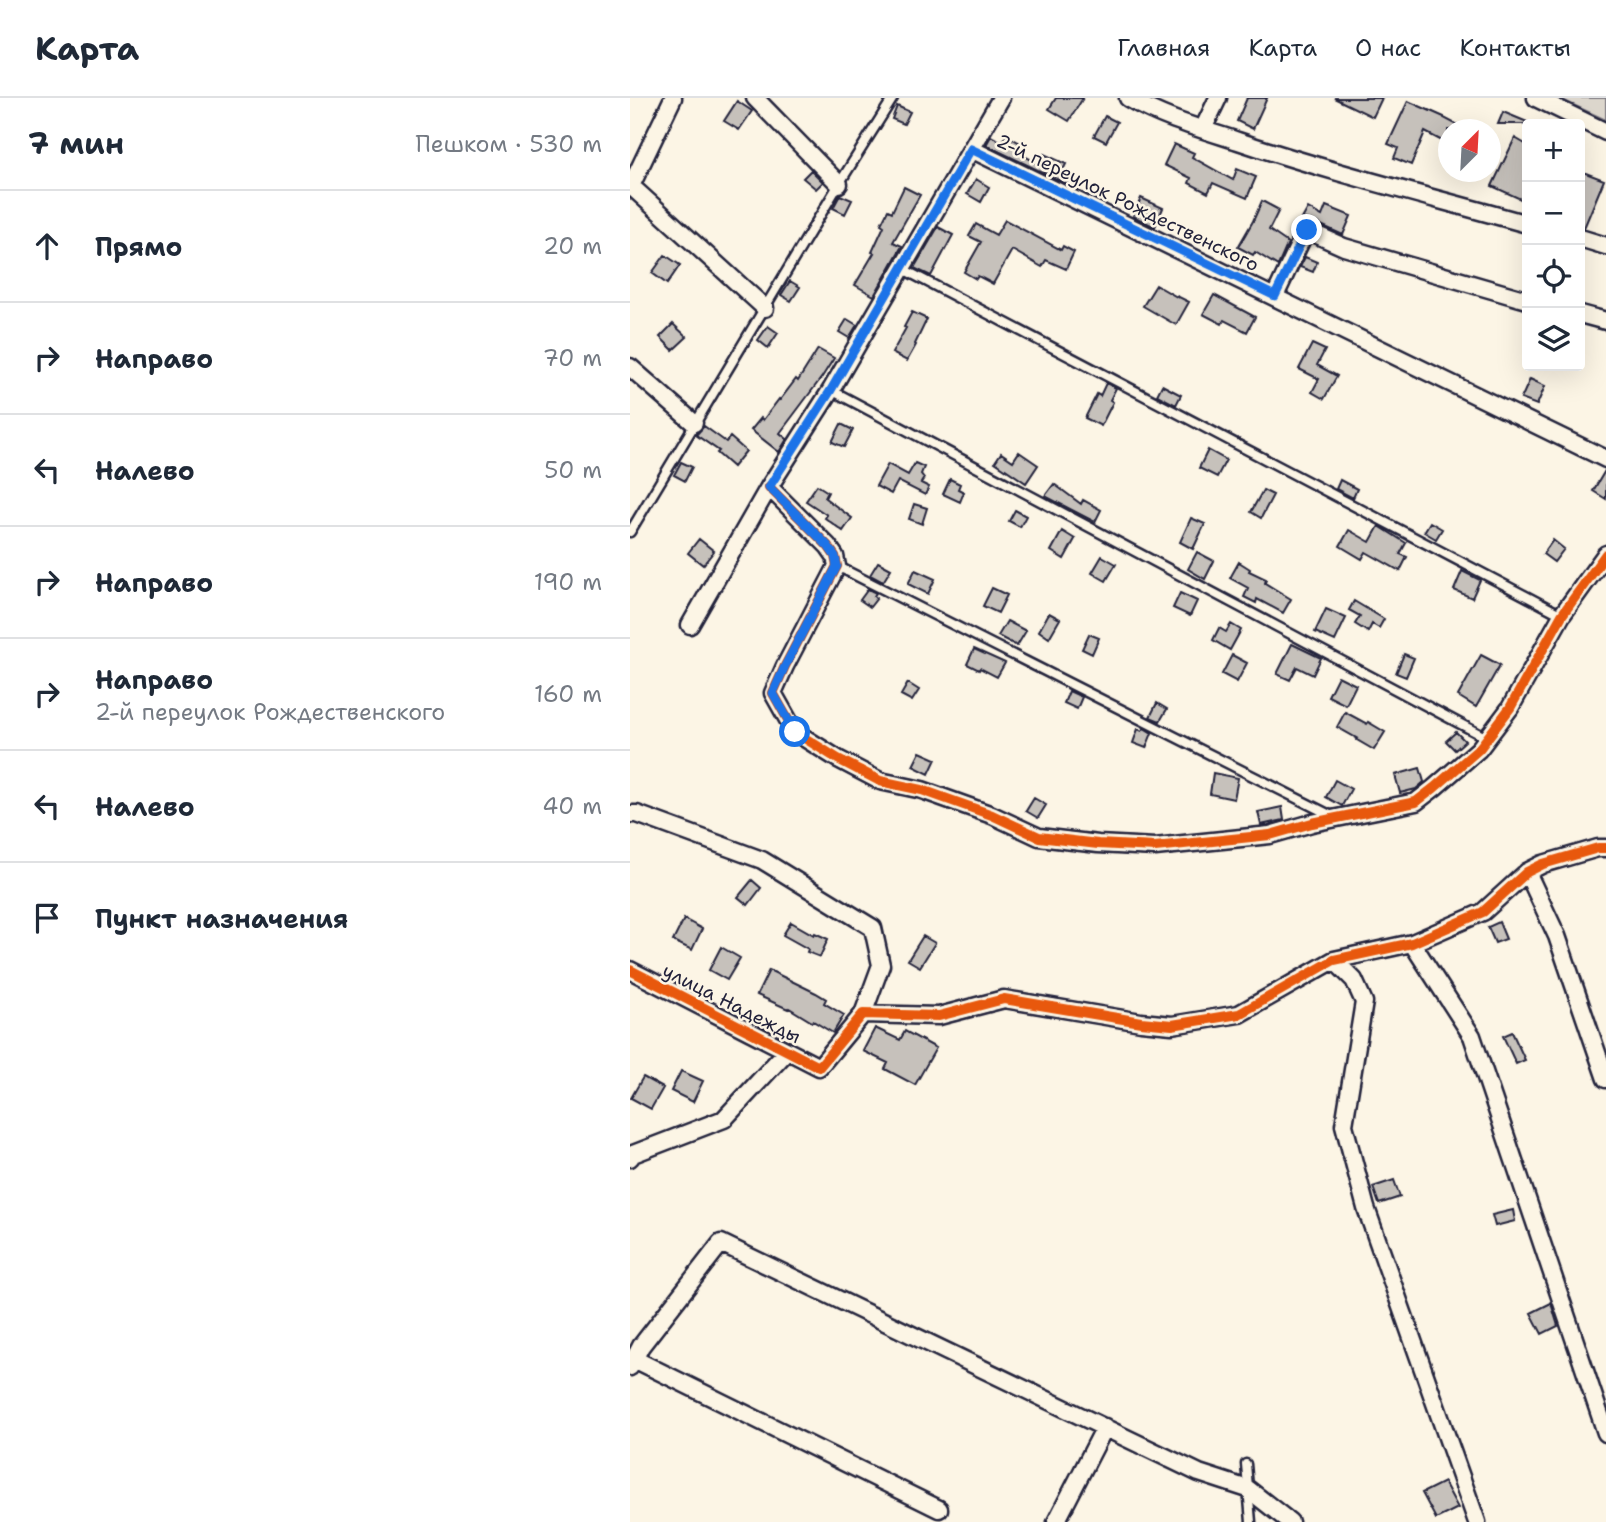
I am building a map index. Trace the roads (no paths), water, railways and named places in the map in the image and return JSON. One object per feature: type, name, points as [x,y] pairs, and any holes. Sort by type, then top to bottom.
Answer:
[{"type":"street","points":[[673,98],[631,187],[765,309]]},
{"type":"street","points":[[755,98],[839,184]]},
{"type":"street","points":[[690,625],[1001,98]]},
{"type":"street","points":[[1128,98],[1203,129],[1283,156],[1522,223]]},
{"type":"street","points":[[1203,129],[1218,98]]},
{"type":"street","points":[[1536,98],[1606,132]]},
{"type":"street","name":"2-й переулок Рождественского","points":[[971,149],[1606,458]]},
{"type":"street","points":[[1275,296],[1307,230],[1344,247],[1522,299]]},
{"type":"street","points":[[1585,240],[1606,246]]},
{"type":"street","points":[[1585,315],[1606,321]]},
{"type":"street","points":[[630,367],[694,423]]},
{"type":"street","points":[[769,487],[828,546],[835,556],[837,566],[773,693],[795,732],[838,759],[880,780],[922,790],[992,815],[1039,837],[1098,844],[1155,847],[1270,835],[1312,823],[1416,802],[1479,749],[1510,708],[1562,615],[1606,554]]},
{"type":"street","points":[[630,814],[637,814],[762,860],[873,928],[881,965],[863,1014],[939,1016],[1004,999],[1172,1025],[1239,1014],[1334,960],[1412,943],[1483,912],[1527,872],[1542,864],[1606,848]]},
{"type":"street","points":[[1527,872],[1557,936],[1606,1079]]},
{"type":"street","points":[[1412,943],[1472,1036],[1606,1433]]},
{"type":"street","points":[[1334,960],[1354,980],[1364,1002],[1344,1125],[1366,1208],[1477,1522]]},
{"type":"street","name":"улица Надежды","points":[[630,970],[819,1067],[863,1014]]},
{"type":"street","points":[[630,1158],[633,1154],[724,1119],[787,1051]]},
{"type":"street","points":[[939,1509],[632,1363],[641,1346],[721,1243],[1199,1473],[1248,1489],[1290,1522]]},
{"type":"street","points":[[1056,1522],[1105,1427]]},
{"type":"lane","points":[[630,532],[893,98]]},
{"type":"lane","points":[[901,268],[1562,615]]},
{"type":"lane","points":[[831,390],[1487,738]]},
{"type":"lane","points":[[837,566],[1338,819]]},
{"type":"lane","points":[[1246,1464],[1251,1522]]}]
